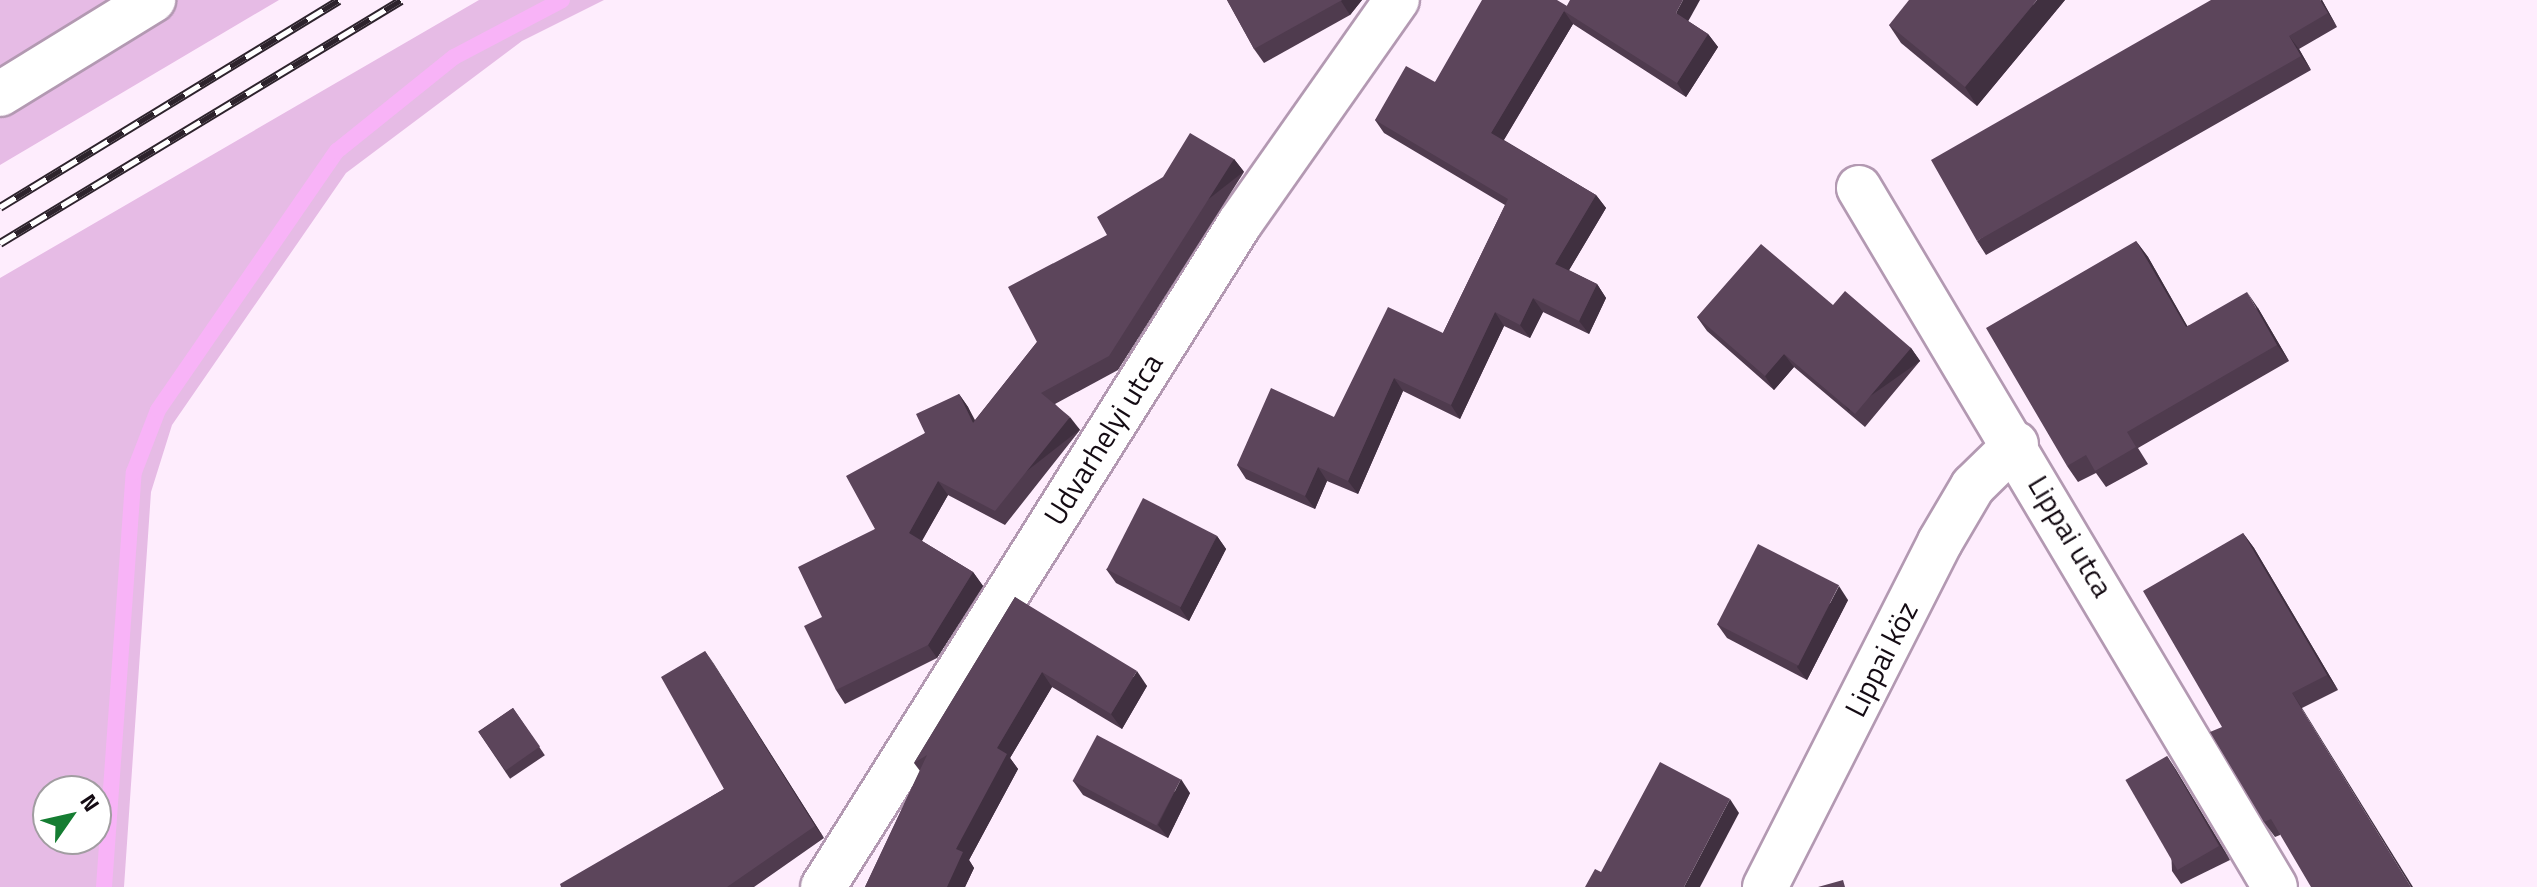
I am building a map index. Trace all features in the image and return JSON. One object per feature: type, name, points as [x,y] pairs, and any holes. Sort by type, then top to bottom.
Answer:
[{"type":"street","points":[[0,94],[153,0]]},
{"type":"street","name":"Udvarhelyi utca","points":[[823,887],[1240,223],[1397,0]]},
{"type":"street","name":"Lippai utca","points":[[1859,188],[2016,444],[2275,887]]},
{"type":"street","name":"Lippai köz","points":[[1765,887],[1940,542],[1973,486],[2016,444]]},
{"type":"shaded area","points":[[0,0],[279,0],[0,165]]},
{"type":"shaded area","points":[[479,0],[604,0],[522,41],[346,173],[172,425],[151,492],[124,887],[0,887],[0,278]]},
{"type":"building","points":[[1227,0],[1342,0],[1254,49]]},
{"type":"building","points":[[1482,0],[1557,0],[1567,6],[1491,133],[1596,195],[1555,264],[1597,284],[1579,321],[1533,298],[1520,325],[1495,312],[1451,405],[1394,378],[1348,481],[1318,467],[1305,496],[1237,465],[1271,388],[1334,417],[1388,307],[1443,333],[1508,199],[1375,120],[1406,66],[1435,82]]},
{"type":"building","points":[[1570,0],[1683,0],[1676,13],[1708,34],[1677,83],[1564,11]]},
{"type":"building","points":[[1909,0],[2037,0],[1965,87],[1889,25]]},
{"type":"building","points":[[2211,0],[2320,0],[2328,13],[2289,36],[2301,56],[1977,241],[1931,160]]},
{"type":"building","points":[[1190,133],[1234,159],[1109,356],[1041,393],[1070,417],[995,511],[938,481],[909,533],[973,572],[928,645],[836,690],[804,626],[822,617],[798,567],[875,529],[846,476],[925,433],[916,414],[959,394],[973,423],[1037,342],[1008,287],[1107,235],[1097,217],[1163,177]]},
{"type":"building","points":[[2136,241],[2186,327],[2247,292],[2277,345],[2127,432],[2136,447],[2095,471],[2086,455],[2067,466],[1986,328]]},
{"type":"building","points":[[1761,244],[1833,305],[1845,291],[1911,348],[1855,414],[1784,354],[1765,376],[1697,317]]},
{"type":"building","points":[[1143,498],[1217,536],[1181,607],[1107,569]]},
{"type":"building","points":[[2243,533],[2327,675],[2292,693],[2411,887],[2311,887],[2271,819],[2264,822],[2210,732],[2222,727],[2143,591]]},
{"type":"building","points":[[1758,544],[1839,585],[1798,666],[1717,624]]},
{"type":"building","points":[[1015,597],[1137,671],[1111,714],[1042,672],[997,748],[1007,754],[956,849],[963,852],[947,887],[865,887],[927,755],[914,763]]},
{"type":"building","points":[[705,651],[815,826],[727,887],[561,887],[560,884],[724,789],[661,677]]},
{"type":"building","points":[[513,708],[540,747],[506,771],[479,732]]},
{"type":"building","points":[[1097,735],[1181,780],[1156,826],[1073,781]]},
{"type":"building","points":[[2167,756],[2219,846],[2177,870],[2125,780]]},
{"type":"building","points":[[1660,762],[1730,799],[1684,887],[1585,887],[1595,869],[1601,872]]},
{"type":"building","points":[[1843,880],[1845,887],[1818,887]]},
{"type":"waterway","points":[[104,887],[134,472],[158,410],[337,151],[454,57],[562,0]]},
{"type":"railway","points":[[0,207],[339,0]]},
{"type":"railway","points":[[0,243],[401,0]]}]
